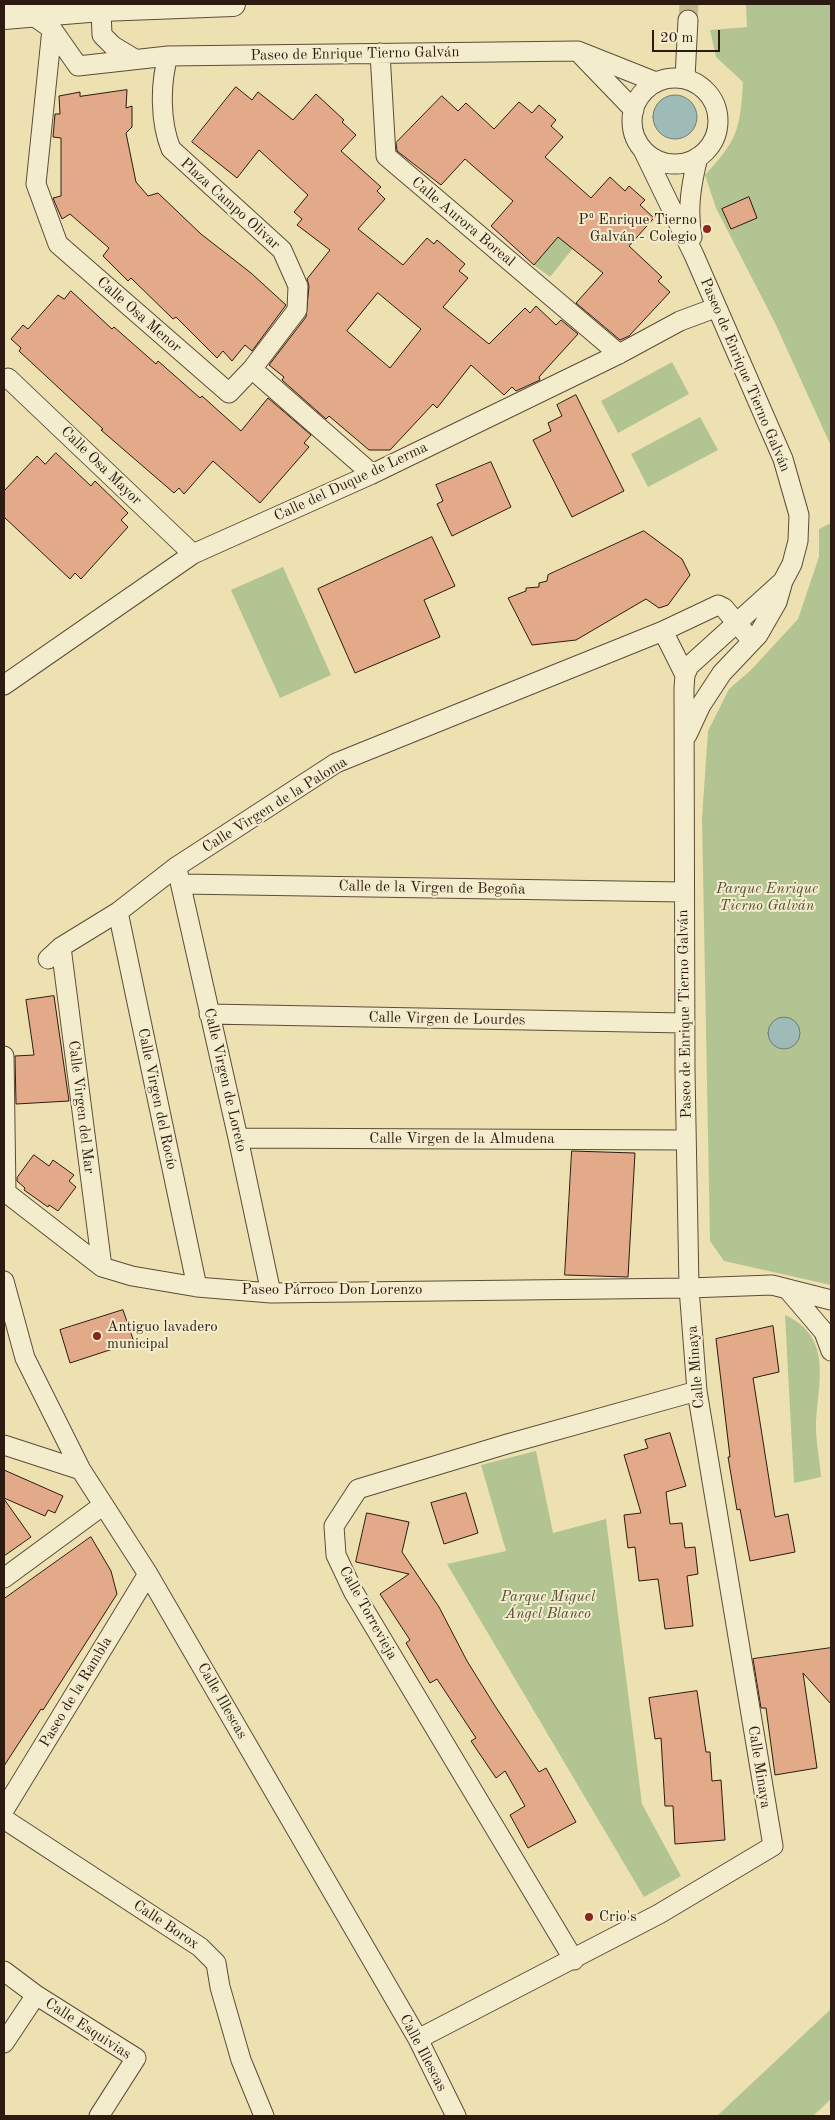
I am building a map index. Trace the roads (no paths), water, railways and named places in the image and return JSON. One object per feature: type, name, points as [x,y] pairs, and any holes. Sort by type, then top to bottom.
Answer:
[{"type":"street","points":[[4,17],[101,9],[233,4]]},
{"type":"street","points":[[101,9],[102,35],[113,46],[133,58]]},
{"type":"street","points":[[32,15],[52,30],[78,66],[47,76],[52,30]]},
{"type":"street","points":[[685,78],[688,20]]},
{"type":"street","points":[[578,51],[634,110]]},
{"type":"street","name":"Paseo de Enrique Tierno Galván","points":[[78,66],[133,58],[168,56],[578,51],[656,82]]},
{"type":"street","name":"Calle Aurora Boreal","points":[[380,53],[386,156],[619,354]]},
{"type":"street","name":"Plaza Campo Olivar","points":[[168,56],[162,76],[166,138],[170,149],[282,250],[298,286],[297,310],[252,369]]},
{"type":"street","name":"Calle Osa Menor","points":[[47,76],[36,184],[58,244],[229,393],[252,369]]},
{"type":"street","points":[[670,78],[685,78],[698,84],[709,94],[716,108],[718,124],[714,140],[698,158],[684,163],[669,164],[655,159],[643,150],[636,138],[632,124],[634,110],[638,98],[656,82],[670,78]]},
{"type":"street","name":"Paseo de Enrique Tierno Galván","points":[[643,150],[694,255],[715,308],[783,459],[799,516],[798,541],[792,564],[783,581],[778,602],[758,635],[722,673],[701,705],[685,741]]},
{"type":"street","name":"Paseo de Enrique Tierno Galván","points":[[694,255],[688,216],[690,189],[698,158]]},
{"type":"street","name":"Calle del Duque de Lerma","points":[[4,685],[193,554],[372,474],[619,354],[680,321],[715,308]]},
{"type":"street","points":[[252,369],[372,474]]},
{"type":"street","name":"Calle Osa Mayor","points":[[8,378],[193,554]]},
{"type":"street","name":"Paseo de Enrique Tierno Galván","points":[[690,1288],[684,1024],[685,675],[689,666],[710,645],[783,581]]},
{"type":"street","name":"Calle Virgen de la Paloma","points":[[54,953],[178,876],[336,764],[663,631],[718,605],[724,608],[752,642]]},
{"type":"street","points":[[663,631],[685,675]]},
{"type":"street","name":"Calle de la Virgen de Begoña","points":[[178,876],[683,892]]},
{"type":"street","name":"Calle Virgen de Loreto","points":[[178,876],[238,1138],[270,1293]]},
{"type":"street","name":"Calle Virgen del Rocío","points":[[118,912],[197,1287]]},
{"type":"street","name":"Calle Virgen del Mar","points":[[54,953],[102,1267]]},
{"type":"street","name":"Calle Virgen de Lourdes","points":[[209,1014],[684,1024]]},
{"type":"street","points":[[4,1056],[5,1192]]},
{"type":"street","name":"Calle Virgen de la Almudena","points":[[238,1138],[686,1140]]},
{"type":"street","name":"Paseo Párroco Don Lorenzo","points":[[5,1192],[102,1267],[132,1276],[197,1287],[270,1293],[690,1288],[772,1285],[789,1291],[831,1300]]},
{"type":"street","name":"Calle Illescas","points":[[4,1281],[25,1358],[82,1470],[102,1506],[148,1574],[418,2040],[456,2116]]},
{"type":"street","name":"Calle Minaya","points":[[418,2040],[659,1914],[773,1846],[697,1391],[690,1288]]},
{"type":"street","points":[[789,1291],[824,1332],[831,1351]]},
{"type":"street","name":"Calle Torrevieja","points":[[574,1960],[353,1590],[336,1555],[334,1526],[358,1489],[507,1444],[697,1391]]},
{"type":"street","points":[[4,1445],[82,1470]]},
{"type":"street","points":[[4,1578],[102,1506]]},
{"type":"street","name":"Paseo de la Rambla","points":[[4,1810],[148,1574]]},
{"type":"street","name":"Calle Borox","points":[[4,1819],[200,1947],[216,1964],[220,1987],[241,2060],[264,2116]]},
{"type":"street","name":"Calle Esquivias","points":[[4,1972],[36,1995],[136,2058],[98,2116]]},
{"type":"street","name":"Calle Esquivias","points":[[4,2043],[36,1995]]},
{"type":"water","points":[[679,95],[691,101],[696,108],[696,126],[691,133],[684,138],[671,139],[663,136],[656,129],[653,113],[656,105],[663,98]]},
{"type":"water","points":[[784,1017],[795,1022],[800,1033],[795,1044],[784,1049],[773,1044],[768,1033],[773,1022]]},
{"type":"tunnel","points":[[688,20],[689,4]]},
{"type":"place","name":"Pº Enrique Tierno Galván - Colegio","points":[[707,229]]},
{"type":"place","name":"Antiguo lavadero municipal","points":[[97,1336]]},
{"type":"place","name":"Crio's","points":[[589,1917]]},
{"type":"park label","name":"Parque Enrique Tierno Galván","points":[[767,898]]},
{"type":"park label","name":"Parque Miguel Ángel Blanco","points":[[548,1606]]}]
